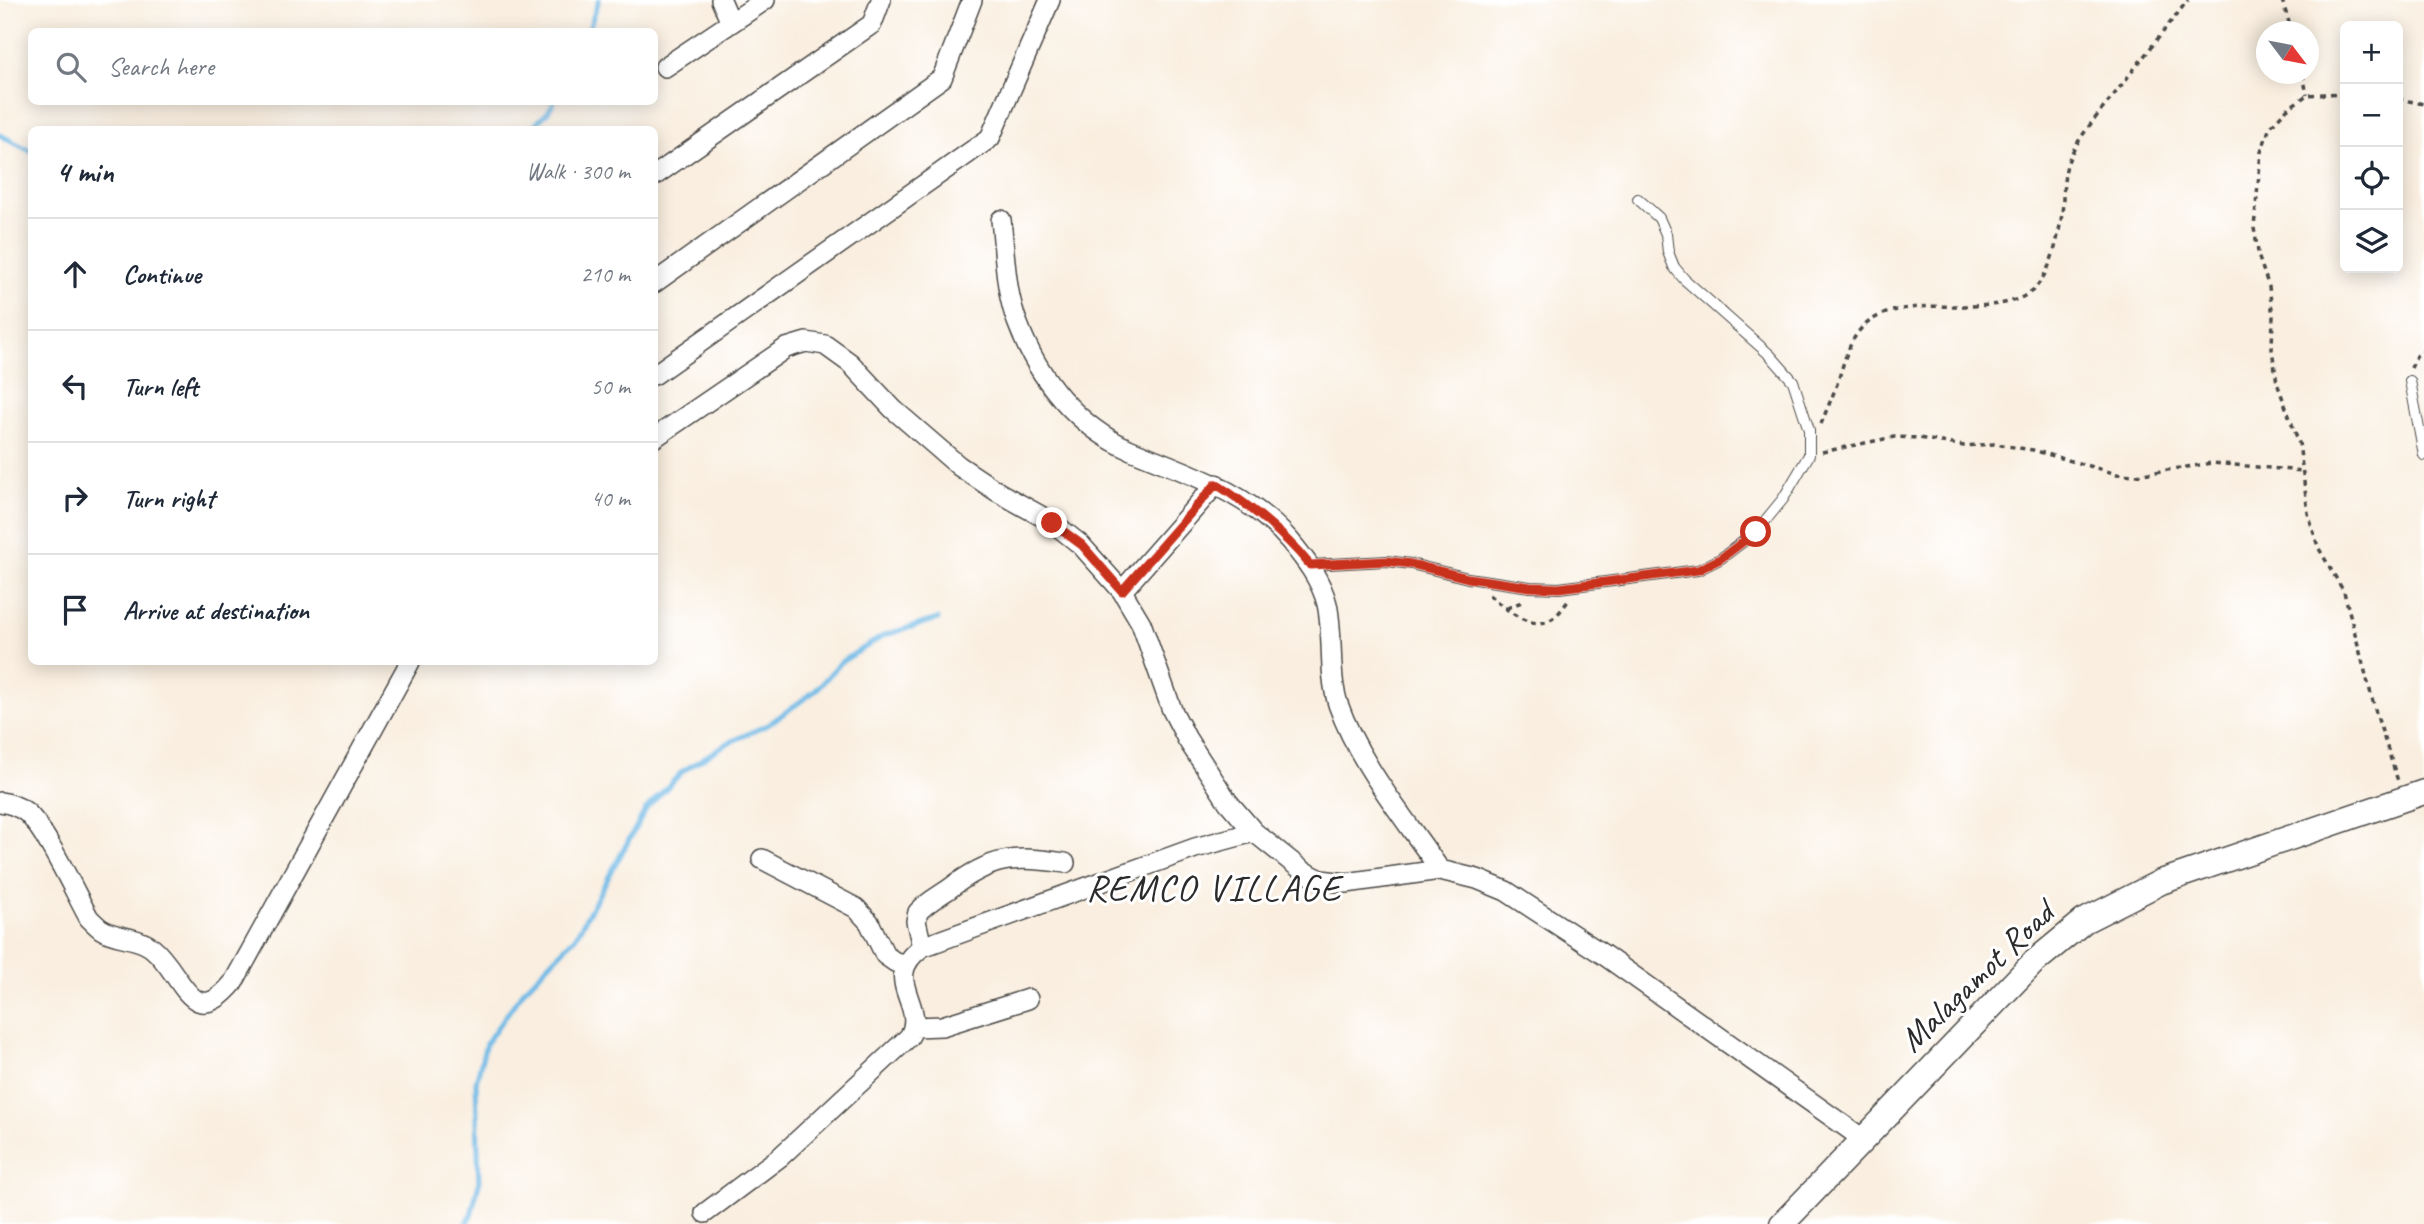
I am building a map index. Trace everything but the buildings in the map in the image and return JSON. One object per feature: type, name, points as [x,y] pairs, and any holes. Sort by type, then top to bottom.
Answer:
[{"type":"street","points":[[721,0],[731,23]]},
{"type":"street","points":[[665,66],[765,0]]},
{"type":"street","points":[[658,173],[872,24],[881,0]]},
{"type":"street","points":[[658,280],[942,78],[972,0]]},
{"type":"street","points":[[658,372],[990,138],[1050,0]]},
{"type":"street","points":[[1001,220],[1007,278],[1017,323],[1042,373],[1065,403],[1093,429],[1129,449],[1216,484],[1252,507],[1287,537],[1310,565],[1326,603],[1337,701],[1351,736],[1440,870]]},
{"type":"street","points":[[658,435],[786,348],[806,342],[825,345],[850,363],[893,409],[959,466],[1052,523],[1082,545],[1122,591],[1141,623],[1172,710],[1187,739],[1228,803],[1254,832],[1303,871],[1321,880],[1346,883],[1440,870],[1477,879],[1506,891],[1530,905],[1863,1139]]},
{"type":"street","points":[[1122,591],[1216,484]]},
{"type":"street","points":[[0,802],[26,812],[40,830],[89,918],[101,929],[151,947],[173,971],[190,996],[206,1004],[214,1002],[233,983],[408,665]]},
{"type":"street","name":"Malagamot Road","points":[[1782,1224],[2033,963],[2084,920],[2161,882],[2414,796]]},
{"type":"street","points":[[705,1213],[780,1157],[816,1126],[909,1037],[914,1027],[913,1014],[903,986],[906,964],[922,947],[1195,848],[1254,832]]},
{"type":"street","points":[[922,947],[916,921],[918,912],[968,874],[990,863],[1026,858],[1065,863]]},
{"type":"street","points":[[762,859],[856,908],[869,922],[885,955],[895,962],[906,964]]},
{"type":"street","points":[[914,1027],[942,1026],[1028,999]]},
{"type":"lane","points":[[1310,565],[1387,561],[1468,578],[1530,587],[1578,586],[1698,570],[1720,559],[1756,532],[1783,499],[1809,455],[1809,430],[1793,382],[1770,355],[1684,279],[1674,267],[1659,218],[1638,199]]},
{"type":"lane","points":[[2410,381],[2424,455]]},
{"type":"path","points":[[1809,455],[1848,349],[1859,331],[1875,317],[1896,309],[1995,304],[2020,298],[2034,289],[2046,271],[2053,251],[2062,215],[2064,178],[2070,157],[2093,122],[2188,0]]},
{"type":"path","points":[[2282,0],[2289,21]]},
{"type":"path","points":[[2304,84],[2307,95]]},
{"type":"path","points":[[2340,93],[2307,95],[2287,109],[2270,127],[2261,152],[2254,228],[2259,258],[2269,287],[2273,316],[2272,349],[2277,383],[2299,443],[2308,513],[2318,547],[2344,592],[2376,713],[2414,796]]},
{"type":"path","points":[[2403,100],[2424,104]]},
{"type":"path","points":[[2410,381],[2416,356],[2424,352]]},
{"type":"path","points":[[1809,455],[1894,437],[1919,438],[1964,446],[1994,444],[2033,450],[2117,474],[2136,475],[2212,463],[2302,471]]},
{"type":"path","points":[[1468,578],[1521,617],[1536,623],[1549,621],[1557,614],[1578,586]]},
{"type":"waterway","points":[[589,28],[599,0]]},
{"type":"waterway","points":[[533,126],[552,105]]},
{"type":"waterway","points":[[0,135],[28,150]]},
{"type":"waterway","points":[[466,1224],[479,1183],[476,1082],[486,1043],[525,989],[576,936],[646,809],[683,771],[724,745],[769,724],[815,691],[841,662],[885,635],[938,619]]},
{"type":"district","name":"REMCO VILLAGE","points":[[1214,887]]},
{"type":"route","points":[[1052,523],[1082,545],[1122,591],[1216,484],[1252,507],[1287,537],[1310,565],[1387,561],[1411,564],[1451,575],[1530,587],[1559,588],[1698,570],[1720,559],[1756,532]]}]
